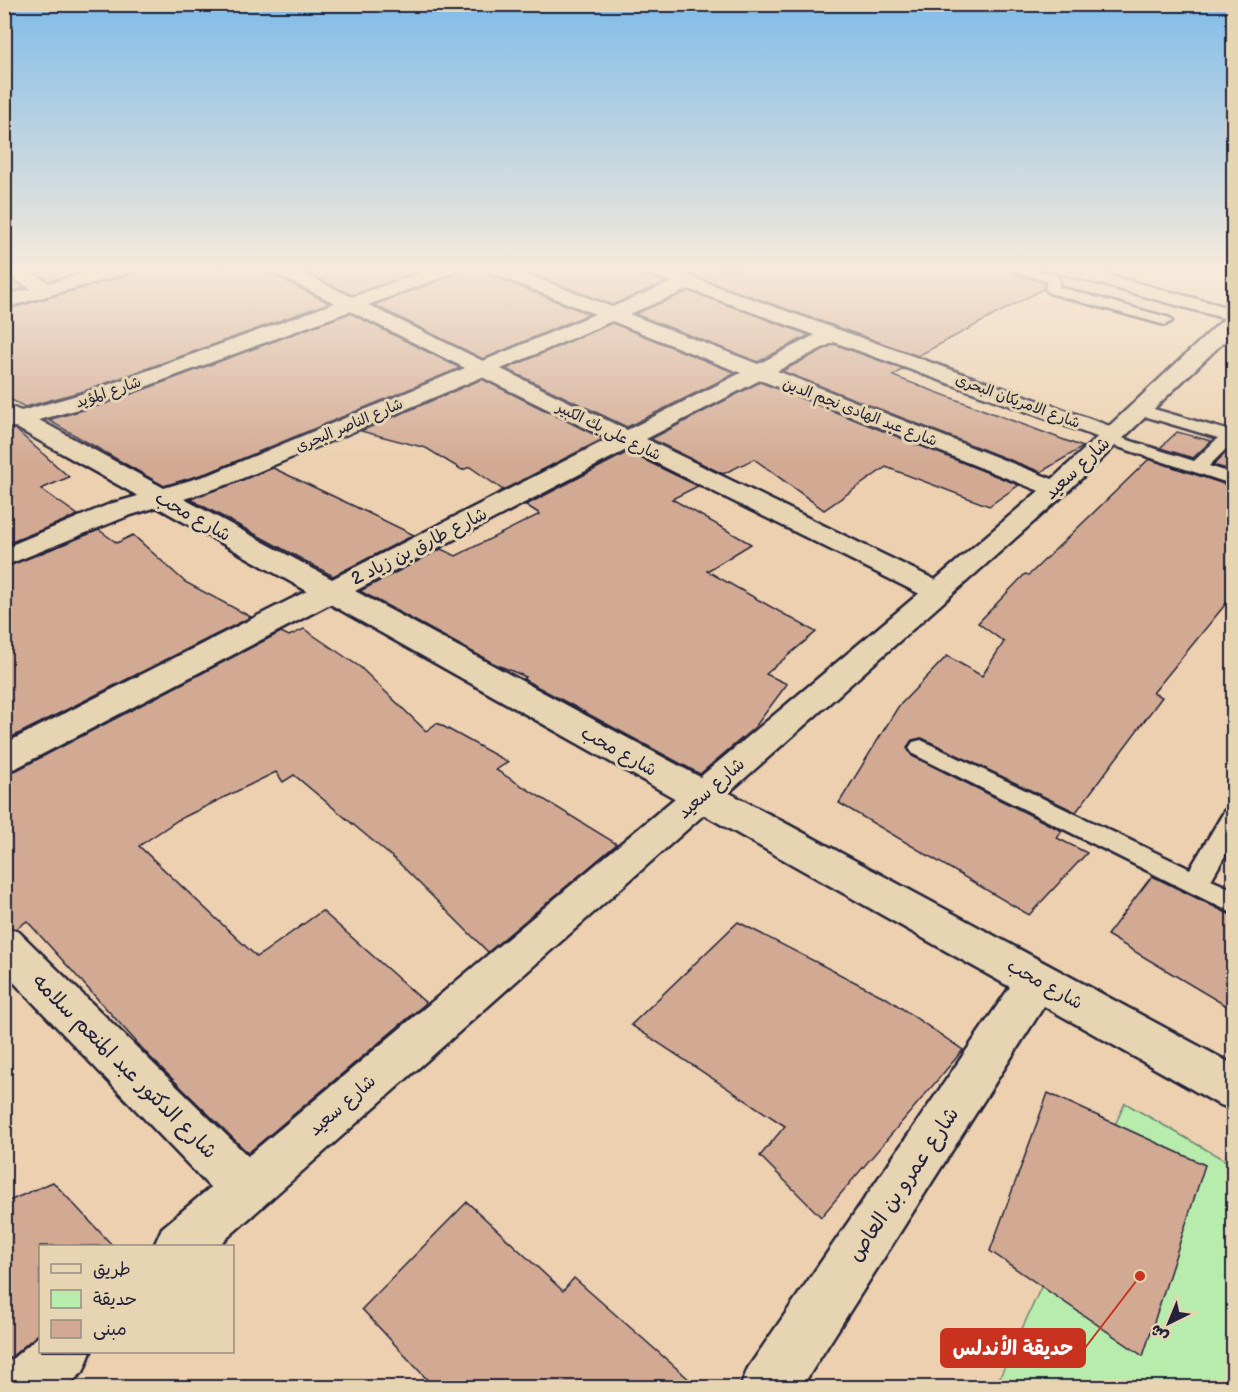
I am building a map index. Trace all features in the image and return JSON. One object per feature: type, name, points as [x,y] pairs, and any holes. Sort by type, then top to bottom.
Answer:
[{"type":"street","name":"شارع المؤيد","points":[[9,417],[96,397],[269,334]]},
{"type":"street","name":"شارع على بك الكبير","points":[[412,334],[938,592]]},
{"type":"street","name":"شارع الناصر البحرى","points":[[4,558],[100,517],[220,479],[566,334]]},
{"type":"street","name":"شارع عبد الهادى نجم الدين","points":[[663,334],[1056,489]]},
{"type":"street","name":"شارع طارق بن زياد 2","points":[[4,759],[833,334]]},
{"type":"street","name":"شارع الامريكان البحرى","points":[[833,334],[1111,437]]},
{"type":"street","name":"شارع سعيد","points":[[181,1245],[1056,489],[1219,334]]},
{"type":"street","name":"شارع محب","points":[[9,417],[1233,1089]]},
{"type":"street","name":"شارع الدكتور عبد المنعم سلامه","points":[[4,944],[245,1188]]},
{"type":"street","name":"شارع عمرو بن العاص","points":[[768,1388],[1038,980]]},
{"type":"street","points":[[22,1388],[62,1353]]},
{"type":"lane","points":[[1140,410],[1231,434]]},
{"type":"lane","points":[[1197,468],[1231,434]]},
{"type":"lane","points":[[1111,437],[1233,480]]},
{"type":"lane","points":[[921,748],[1233,903]]},
{"type":"lane","points":[[1195,884],[1233,816]]},
{"type":"green space","points":[[1125,1103],[1233,1165],[1233,1387],[995,1388]]},
{"type":"building","points":[[4,334],[243,334],[87,390],[25,407],[4,396]]},
{"type":"building","points":[[294,334],[392,334],[460,368],[210,472],[164,486],[48,420],[105,404]]},
{"type":"building","points":[[432,334],[542,334],[483,359]]},
{"type":"building","points":[[587,334],[639,334],[736,373],[627,427],[506,369]]},
{"type":"building","points":[[686,334],[809,335],[758,362]]},
{"type":"building","points":[[856,334],[959,334],[918,356]]},
{"type":"building","points":[[834,344],[903,369],[893,376],[1083,447],[1041,472],[782,371]]},
{"type":"building","points":[[482,379],[603,439],[503,490],[470,467],[462,470],[426,448],[361,431]]},
{"type":"building","points":[[760,382],[1019,485],[989,506],[886,467],[824,510],[754,459],[723,474],[651,439]]},
{"type":"building","points":[[15,429],[69,477],[41,489],[78,515],[4,545],[4,430]]},
{"type":"building","points":[[1177,432],[1211,441],[1193,458],[1160,448]]},
{"type":"building","points":[[1232,447],[1233,471],[1213,465]]},
{"type":"building","points":[[628,452],[698,486],[672,499],[751,544],[707,571],[816,632],[766,674],[787,684],[755,727],[700,774],[523,679],[526,677],[493,663],[360,591],[441,549],[456,556],[540,514],[526,505]]},
{"type":"building","points":[[1149,459],[1233,487],[1233,595],[1153,693],[1162,697],[1076,812],[922,738],[912,740],[907,747],[912,756],[1062,831],[1057,838],[1087,853],[1029,915],[839,803],[898,707],[947,656],[982,676],[1004,642],[978,623],[1025,574],[1029,575]]},
{"type":"building","points":[[273,468],[414,535],[333,576],[190,499]]},
{"type":"building","points":[[99,530],[117,543],[133,535],[185,582],[251,617],[4,741],[4,568]]},
{"type":"building","points":[[304,629],[360,667],[426,731],[437,723],[508,762],[496,770],[617,844],[488,952],[398,862],[294,775],[283,782],[276,772],[178,820],[139,846],[257,957],[322,911],[426,1003],[248,1153],[150,1057],[27,921],[16,929],[4,925],[4,773],[17,770],[281,632],[289,636]]},
{"type":"building","points":[[1152,876],[1233,916],[1233,1010],[1107,935]]},
{"type":"building","points":[[738,922],[888,999],[963,1050],[821,1217],[760,1156],[785,1126],[631,1025]]},
{"type":"building","points":[[1048,1093],[1205,1165],[1143,1356],[990,1251]]},
{"type":"building","points":[[53,1182],[112,1245],[39,1245],[39,1334],[4,1363],[4,1203]]},
{"type":"building","points":[[467,1202],[563,1291],[574,1278],[699,1388],[435,1388],[362,1309]]},
{"type":"place","name":"حديقة الأندلس","points":[[1140,1276]]}]
